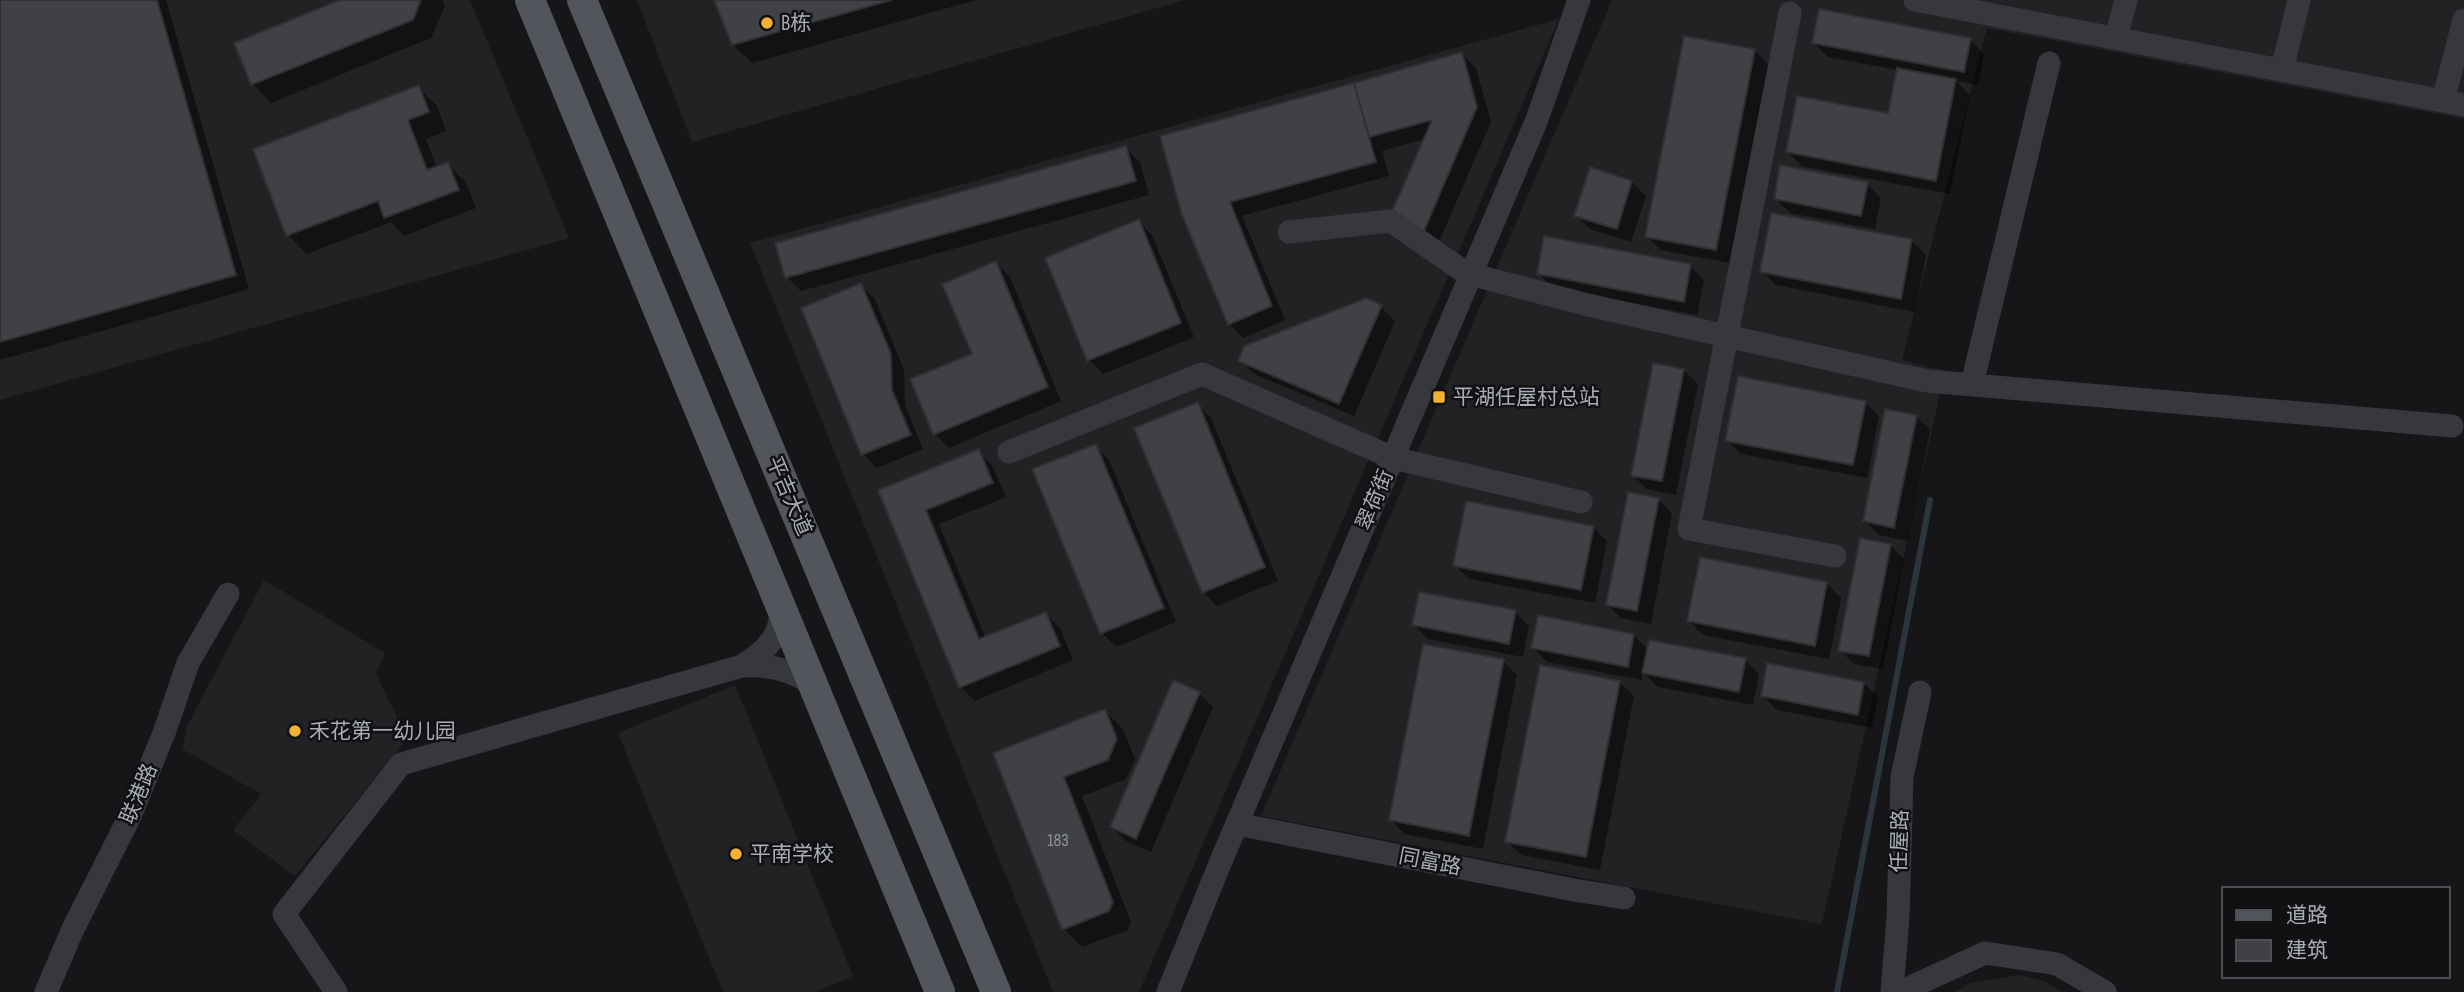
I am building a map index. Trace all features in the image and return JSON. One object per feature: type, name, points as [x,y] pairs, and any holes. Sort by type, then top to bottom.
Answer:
[{"type":"main road","points":[[530,0],[940,992]]},
{"type":"main road","name":"平吉大道","points":[[582,0],[996,992]]},
{"type":"street","points":[[1915,0],[1958,4],[2116,38],[2454,103],[2464,20]]},
{"type":"street","points":[[2116,38],[2126,0]]},
{"type":"street","points":[[2281,70],[2300,0]]},
{"type":"street","name":"翠荷街","points":[[1168,992],[1536,122],[1577,2]]},
{"type":"street","points":[[1790,13],[1689,528],[1835,556]]},
{"type":"street","points":[[1972,384],[2049,63]]},
{"type":"street","points":[[1289,232],[1391,221],[1466,273],[1588,305],[1927,382],[2452,426]]},
{"type":"street","points":[[1009,452],[1202,374],[1393,458],[1581,502]]},
{"type":"street","name":"联港路","points":[[46,992],[72,931],[131,814],[164,733],[188,663],[228,594]]},
{"type":"street","points":[[742,666],[776,636],[782,608]]},
{"type":"street","points":[[336,992],[284,914],[401,764],[742,666],[758,665],[792,672],[814,685]]},
{"type":"street","name":"任屋路","points":[[1892,992],[1898,918],[1902,777],[1920,692]]},
{"type":"street","name":"同富路","points":[[1237,824],[1624,898]]},
{"type":"street","points":[[1907,992],[1913,986],[1985,953],[2057,964],[2105,992]]},
{"type":"shaded area","points":[[0,0],[470,0],[569,238],[0,400]]},
{"type":"shaded area","points":[[637,0],[1185,0],[692,142]]},
{"type":"shaded area","points":[[1612,0],[2464,0],[2464,119],[1987,28],[1902,360],[1945,371],[1822,924],[1261,816]]},
{"type":"shaded area","points":[[1559,19],[1139,992],[1053,992],[750,243]]},
{"type":"shaded area","name":"禾花第一幼儿园","points":[[264,580],[385,653],[376,673],[407,739],[295,876],[233,830],[261,794],[182,749],[188,724]]},
{"type":"shaded area","name":"平南学校","points":[[735,685],[853,976],[814,992],[723,992],[618,733]]},
{"type":"shaded area","points":[[2020,975],[2045,981],[2062,992],[1955,992],[1970,983]]},
{"type":"building","points":[[0,0],[157,0],[236,275],[0,342]]},
{"type":"building","points":[[340,0],[421,0],[413,20],[251,85],[234,43]]},
{"type":"building","name":"B栋","points":[[714,0],[892,0],[732,45]]},
{"type":"building","points":[[1819,9],[1971,38],[1964,72],[1812,43]]},
{"type":"building","points":[[1684,36],[1755,49],[1716,250],[1645,237]]},
{"type":"building","points":[[1462,52],[1477,107],[1424,231],[1390,216],[1432,120],[1369,137],[1354,83]]},
{"type":"building","points":[[1897,68],[1956,79],[1936,181],[1786,152],[1797,96],[1888,113]]},
{"type":"building","points":[[1354,83],[1376,162],[1230,202],[1272,306],[1228,325],[1182,215],[1160,136]]},
{"type":"building","points":[[419,85],[429,112],[408,120],[427,170],[448,162],[459,190],[384,218],[378,201],[286,236],[253,149]]},
{"type":"building","points":[[1126,146],[1136,181],[785,278],[775,243]]},
{"type":"building","points":[[1780,165],[1868,182],[1861,216],[1774,199]]},
{"type":"building","points":[[1590,167],[1632,181],[1617,229],[1574,216]]},
{"type":"building","points":[[1771,213],[1912,239],[1901,299],[1760,272]]},
{"type":"building","points":[[1139,219],[1181,323],[1087,361],[1045,258]]},
{"type":"building","points":[[1544,236],[1691,264],[1684,302],[1537,274]]},
{"type":"building","points":[[996,261],[1048,387],[933,435],[910,379],[972,354],[942,284]]},
{"type":"building","points":[[861,283],[891,354],[892,390],[911,435],[861,455],[801,308]]},
{"type":"building","points":[[1366,298],[1382,305],[1339,404],[1238,361],[1244,346]]},
{"type":"building","points":[[1653,363],[1684,369],[1662,481],[1631,476]]},
{"type":"building","points":[[1738,376],[1866,401],[1853,465],[1725,441]]},
{"type":"building","points":[[1198,402],[1265,567],[1202,593],[1134,428]]},
{"type":"building","points":[[1885,409],[1917,415],[1894,528],[1863,521]]},
{"type":"building","points":[[1096,444],[1164,608],[1100,634],[1032,469]]},
{"type":"building","points":[[979,449],[993,483],[926,510],[979,639],[1046,612],[1060,646],[959,688],[878,490]]},
{"type":"building","points":[[1628,492],[1659,498],[1637,611],[1606,605]]},
{"type":"building","points":[[1466,501],[1594,526],[1581,590],[1453,566]]},
{"type":"building","points":[[1860,538],[1891,544],[1869,656],[1838,651]]},
{"type":"building","points":[[1700,557],[1827,582],[1815,646],[1687,621]]},
{"type":"building","points":[[1419,592],[1516,610],[1509,644],[1412,625]]},
{"type":"building","points":[[1538,615],[1634,634],[1628,667],[1531,648]]},
{"type":"building","points":[[1649,640],[1746,658],[1739,692],[1642,673]]},
{"type":"building","points":[[1423,644],[1504,659],[1469,836],[1389,820]]},
{"type":"building","points":[[1767,663],[1864,682],[1858,715],[1761,696]]},
{"type":"building","points":[[1540,665],[1620,681],[1586,857],[1505,842]]},
{"type":"building","points":[[1173,680],[1200,692],[1136,839],[1110,827]]},
{"type":"building","points":[[1105,709],[1117,739],[1108,760],[1064,777],[1113,902],[1109,911],[1062,930],[993,753]]},
{"type":"waterway","points":[[1837,992],[1930,500]]},
{"type":"place","name":"B栋","points":[[767,23]]},
{"type":"place","name":"平湖任屋村总站","points":[[1439,397]]},
{"type":"place","name":"禾花第一幼儿园","points":[[295,731]]},
{"type":"place","name":"平南学校","points":[[736,854]]}]
